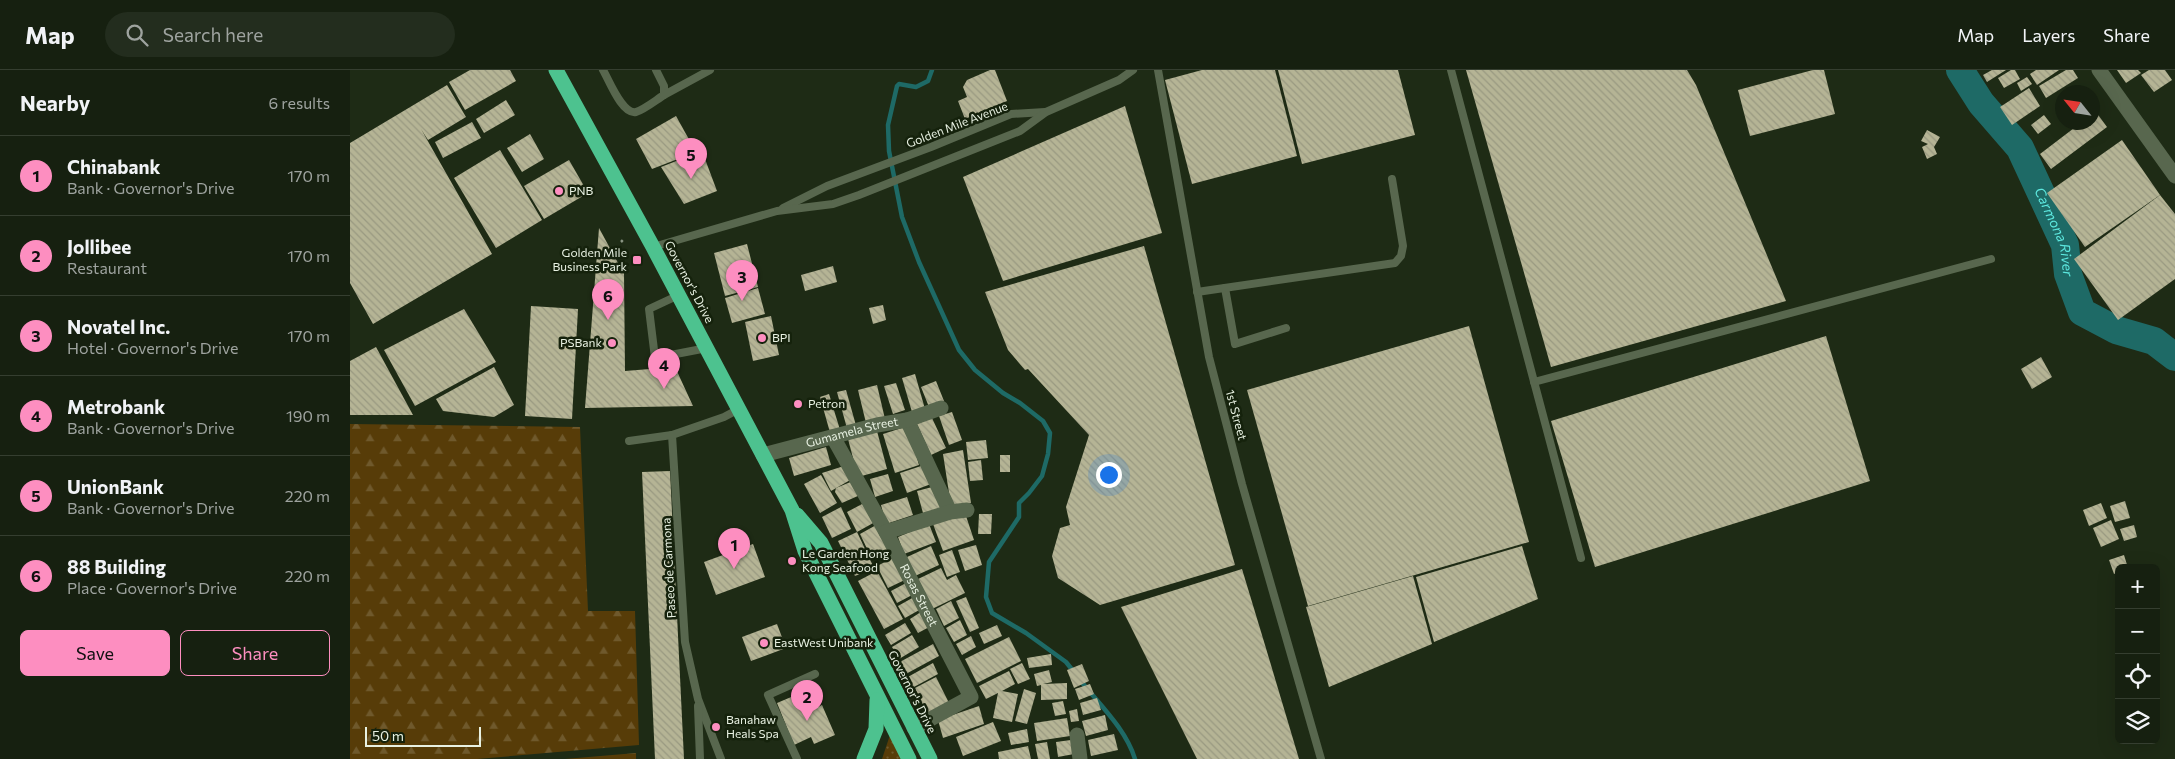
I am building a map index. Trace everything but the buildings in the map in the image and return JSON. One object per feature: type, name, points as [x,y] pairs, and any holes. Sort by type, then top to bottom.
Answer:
[{"type":"highway","name":"Governor's Drive","points":[[556,70],[679,295],[792,510],[804,551],[909,759]]},
{"type":"highway","name":"Governor's Drive","points":[[792,510],[821,543],[914,728],[924,757]]},
{"type":"highway","points":[[864,759],[876,729],[877,694]]},
{"type":"street","points":[[2099,70],[2175,176]]},
{"type":"street","name":"Gumamela Street","points":[[763,455],[907,420],[941,408]]},
{"type":"street","points":[[907,420],[950,512]]},
{"type":"street","name":"Rosas Street","points":[[833,437],[886,532],[971,697],[914,728]]},
{"type":"street","points":[[886,532],[950,512],[967,510]]},
{"type":"street","points":[[1077,734],[1080,759]]},
{"type":"lane","points":[[603,70],[622,105],[629,111],[636,112],[710,70]]},
{"type":"lane","points":[[656,70],[664,86],[664,95]]},
{"type":"lane","points":[[1046,112],[1119,80],[1133,70]]},
{"type":"lane","name":"1st Street","points":[[1158,70],[1209,358],[1242,484],[1322,759]]},
{"type":"lane","points":[[1451,70],[1581,558]]},
{"type":"lane","name":"Golden Mile Avenue","points":[[777,211],[827,186],[931,147],[1011,114],[1046,112]]},
{"type":"lane","name":"Golden Mile Avenue","points":[[653,247],[777,211],[833,204],[940,164],[1020,131],[1046,112]]},
{"type":"lane","points":[[1197,292],[1395,263],[1401,256],[1403,246],[1392,179]]},
{"type":"lane","points":[[1534,382],[1991,259]]},
{"type":"lane","points":[[1225,288],[1235,344],[1286,328]]},
{"type":"lane","points":[[679,295],[648,309],[654,358],[707,348]]},
{"type":"lane","points":[[629,441],[672,435],[724,417],[739,409]]},
{"type":"lane","name":"Paseo de Carmona","points":[[672,435],[685,642],[698,699],[721,759]]},
{"type":"lane","points":[[796,759],[768,695],[815,674]]},
{"type":"lane","name":"Paseo de Carmona","points":[[698,699],[700,759]]},
{"type":"green space","points":[[350,424],[580,427],[588,611],[635,611],[639,745],[477,759],[350,759]]},
{"type":"green space","points":[[890,735],[902,759],[882,759]]},
{"type":"green space","points":[[636,753],[636,759],[565,759]]},
{"type":"waterway","points":[[932,70],[928,81],[916,87],[899,84],[897,86],[888,125],[889,151],[902,217],[919,262],[959,350],[975,370],[1003,393],[1020,403],[1043,421],[1050,433],[1048,454],[1042,476],[1019,503],[1019,517],[989,562],[986,597],[992,613],[1026,633],[1066,662],[1074,672]]},
{"type":"waterway","name":"Carmona River","points":[[1960,70],[1981,103],[2020,148],[2065,245],[2068,274],[2082,312],[2116,330],[2154,341],[2175,357]]},
{"type":"waterway","points":[[1080,680],[1119,727],[1135,759]]},
{"type":"place","name":"UnionBank","points":[[691,179]]},
{"type":"place","name":"PNB","points":[[559,191]]},
{"type":"place","name":"Golden Mile Business Park","points":[[637,260]]},
{"type":"place","name":"Novatel Inc.","points":[[742,301]]},
{"type":"place","name":"88 Building","points":[[608,320]]},
{"type":"place","name":"BPI","points":[[762,338]]},
{"type":"place","name":"PSBank","points":[[612,343]]},
{"type":"place","name":"Metrobank","points":[[664,389]]},
{"type":"place","name":"Petron","points":[[798,404]]},
{"type":"place","name":"Le Garden Hong Kong Seafood","points":[[792,561]]},
{"type":"place","name":"Chinabank","points":[[734,569]]},
{"type":"place","name":"EastWest Unibank","points":[[764,643]]},
{"type":"place","name":"Jollibee","points":[[807,721]]},
{"type":"place","name":"Banahaw Heals Spa","points":[[716,727]]}]
